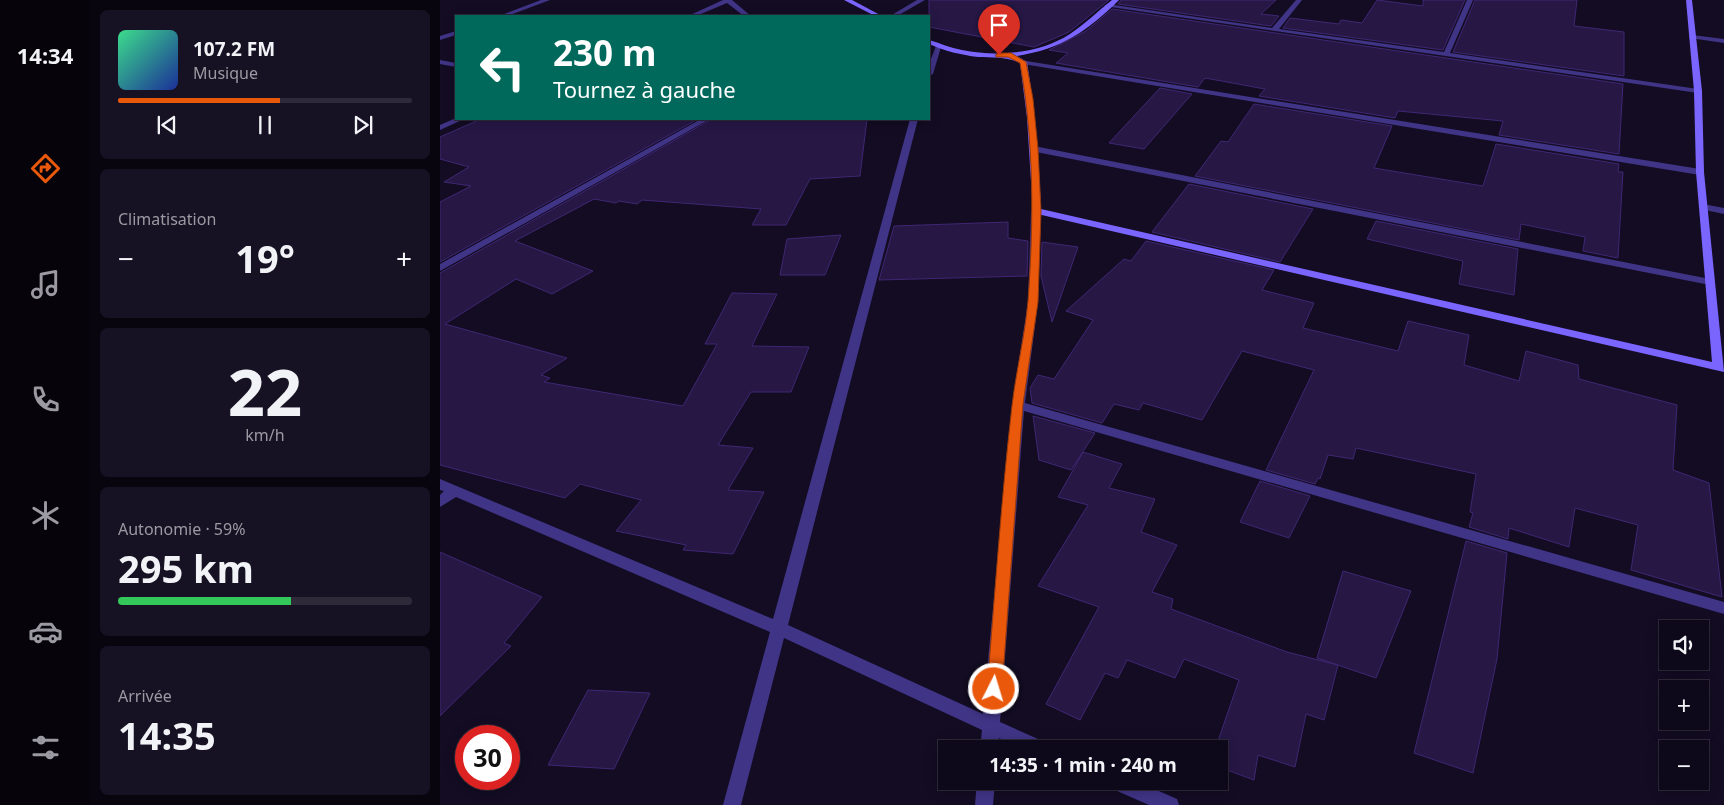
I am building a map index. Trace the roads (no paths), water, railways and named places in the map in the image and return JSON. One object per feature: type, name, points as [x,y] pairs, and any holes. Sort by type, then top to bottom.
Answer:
[{"type":"street","points":[[505,15],[547,0]]},
{"type":"street","points":[[693,15],[728,0],[747,15]]},
{"type":"street","points":[[848,0],[876,15]]},
{"type":"street","points":[[895,15],[922,0]]},
{"type":"street","points":[[930,43],[938,47],[970,55],[1009,55],[1053,45],[1068,39],[1116,0]]},
{"type":"street","points":[[1274,30],[1299,0]]},
{"type":"street","points":[[1446,55],[1470,0]]},
{"type":"street","points":[[1036,211],[1721,367],[1703,207],[1698,91],[1689,0]]},
{"type":"street","points":[[1107,6],[1698,91]]},
{"type":"street","points":[[440,38],[455,33]]},
{"type":"street","points":[[1692,37],[1724,41]]},
{"type":"street","points":[[930,71],[938,47]]},
{"type":"street","points":[[1009,55],[1023,62],[1700,172]]},
{"type":"street","points":[[440,62],[455,65]]},
{"type":"street","points":[[990,740],[1018,404],[1033,302],[1036,211],[1034,149],[1030,99],[1023,62]]},
{"type":"street","points":[[440,128],[458,120]]},
{"type":"street","points":[[440,268],[704,120]]},
{"type":"street","points":[[732,805],[777,629],[914,120]]},
{"type":"street","points":[[1034,149],[1710,282]]},
{"type":"street","points":[[1703,207],[1724,211]]},
{"type":"street","points":[[1018,404],[1724,608]]},
{"type":"street","points":[[440,502],[447,488],[794,635],[1021,740]]},
{"type":"street","points":[[984,805],[985,790]]},
{"type":"street","points":[[1136,790],[1170,805]]}]
